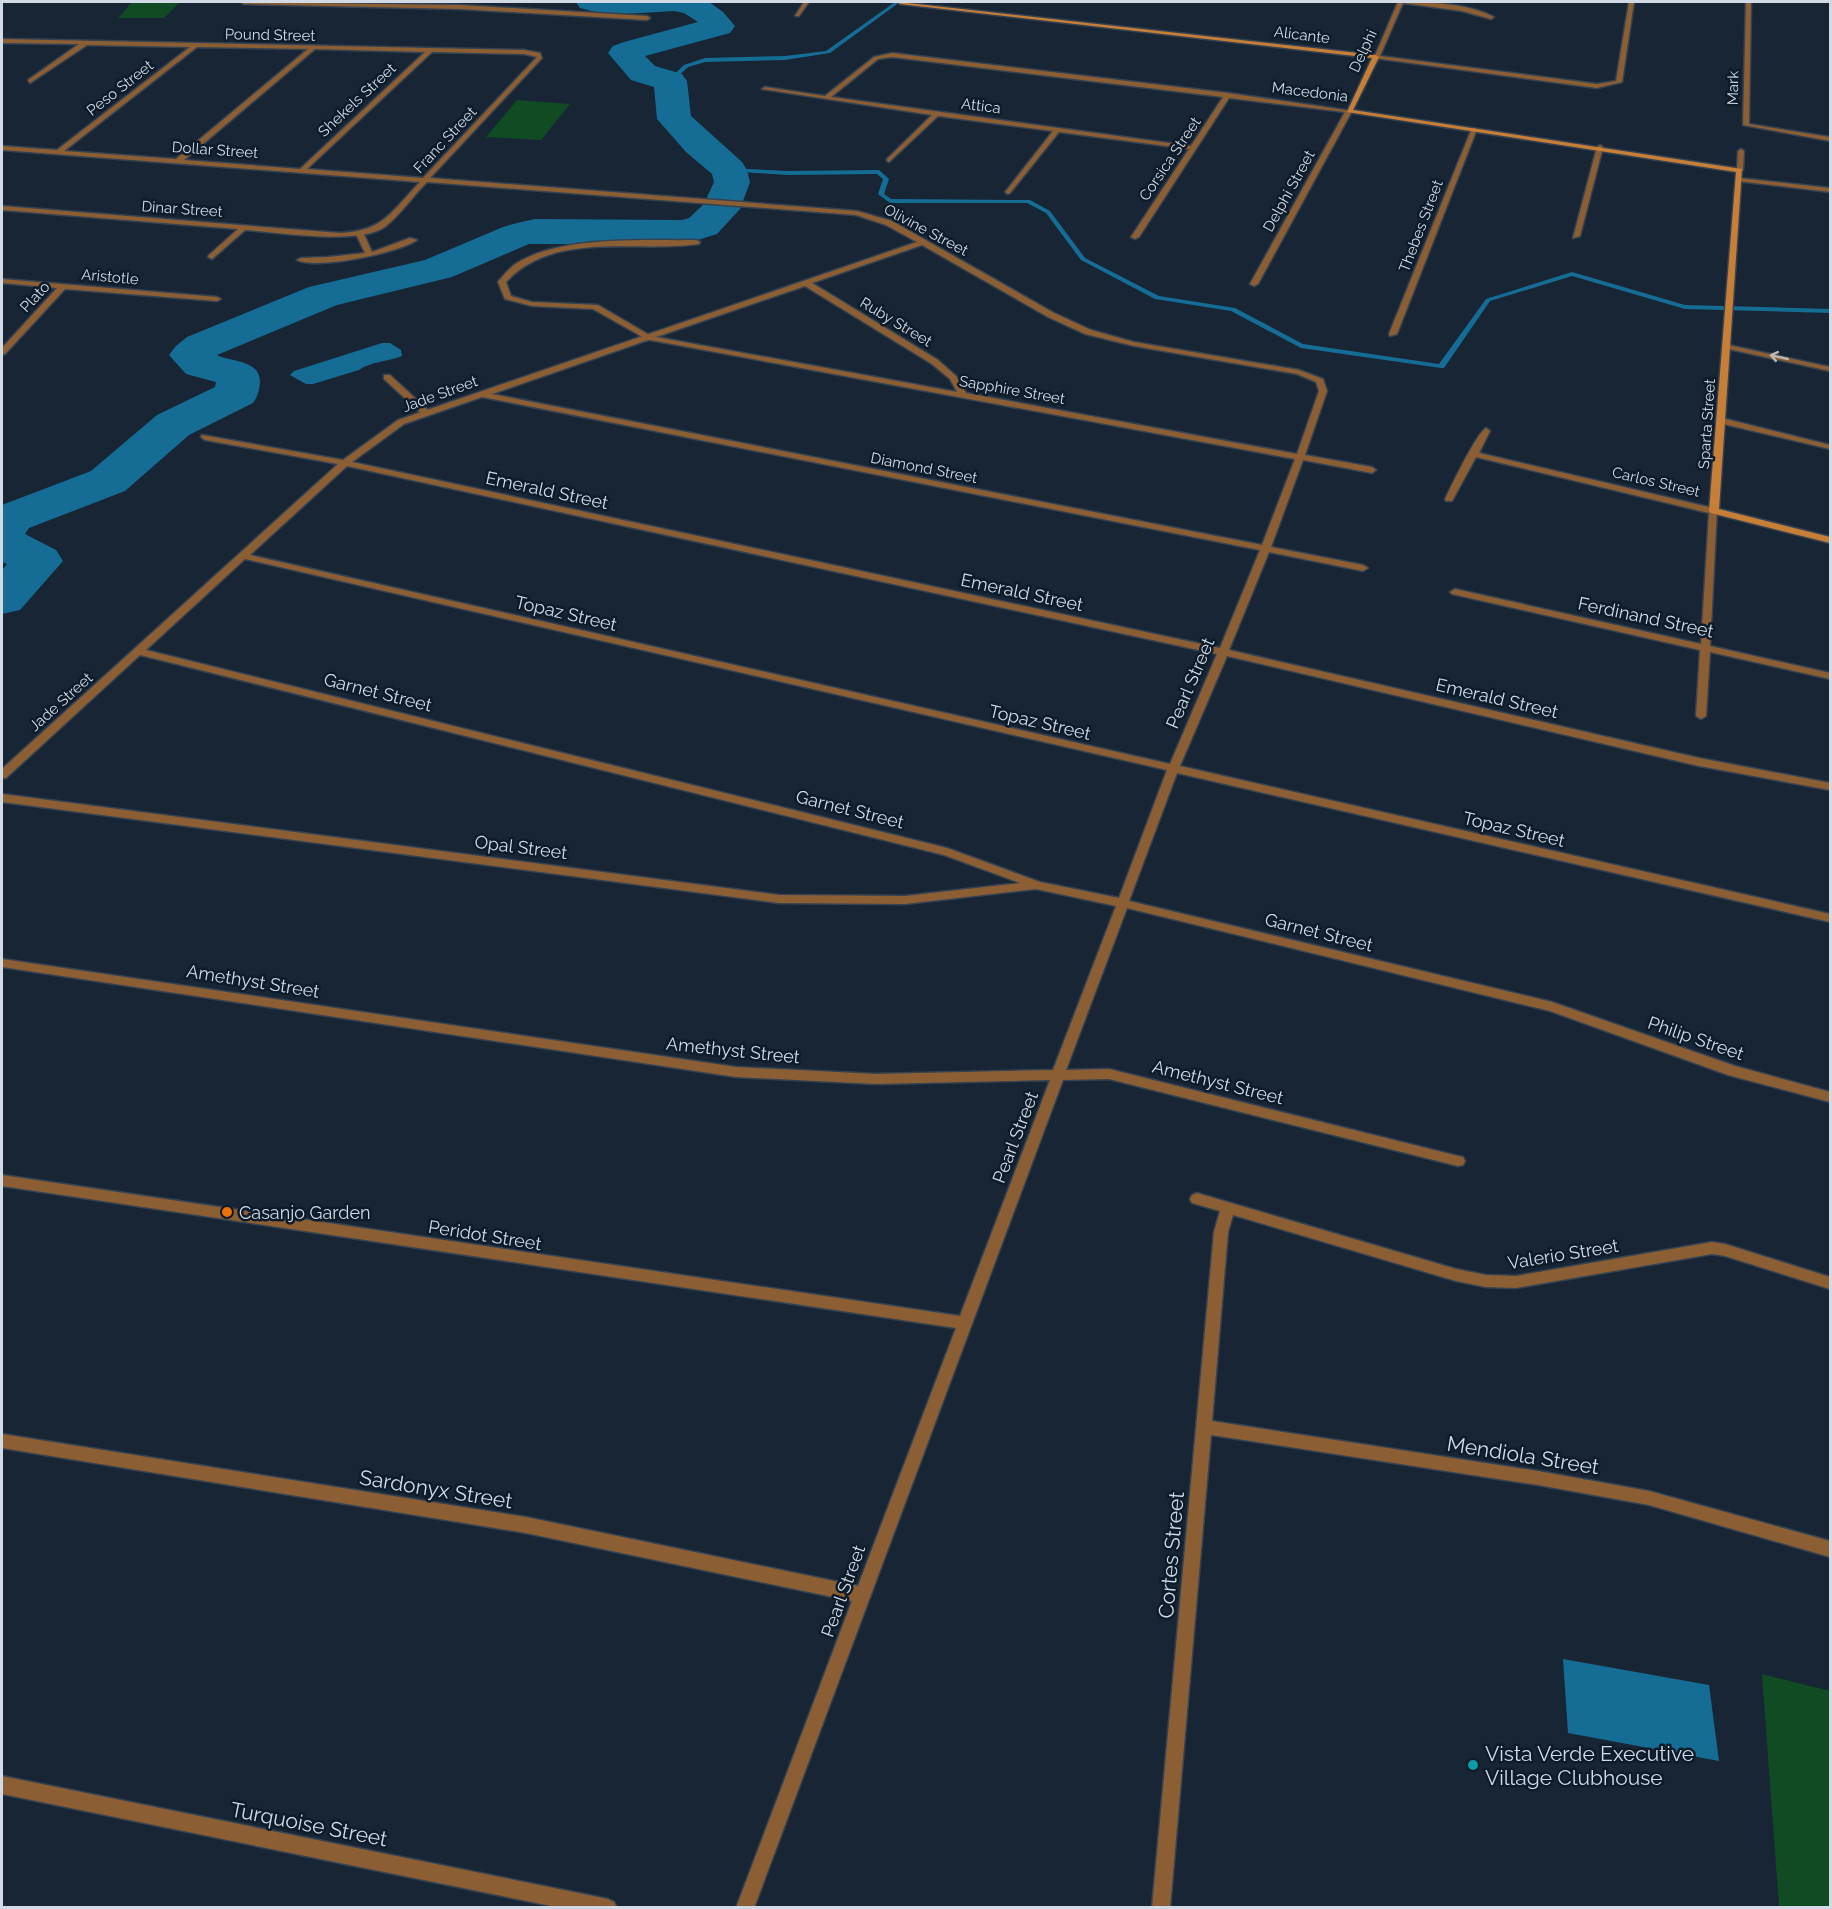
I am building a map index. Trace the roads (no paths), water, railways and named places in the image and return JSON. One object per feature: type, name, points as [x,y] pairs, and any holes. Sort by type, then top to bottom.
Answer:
[{"type":"street","points":[[244,2],[461,4],[647,18]]},
{"type":"street","points":[[797,15],[806,2]]},
{"type":"street","name":"Alicante","points":[[900,2],[1376,57],[1586,85],[1619,82],[1632,2]]},
{"type":"street","name":"Delphi","points":[[1349,111],[1400,2]]},
{"type":"street","points":[[1405,2],[1462,9],[1491,17]]},
{"type":"street","name":"Mark","points":[[1748,2],[1746,125],[1830,139]]},
{"type":"street","name":"Pound Street","points":[[2,41],[538,54]]},
{"type":"street","points":[[30,81],[85,43]]},
{"type":"street","name":"Peso Street","points":[[60,152],[196,45]]},
{"type":"street","points":[[178,161],[314,48]]},
{"type":"street","name":"Shekels Street","points":[[302,170],[430,50]]},
{"type":"street","name":"Franc Street","points":[[360,234],[382,226],[540,57],[538,54]]},
{"type":"street","name":"Macedonia","points":[[826,98],[876,58],[904,55],[1349,111],[1600,147],[1740,170]]},
{"type":"street","name":"Attica","points":[[765,88],[937,114],[1193,148]]},
{"type":"street","name":"Corsica Street","points":[[1134,237],[1228,95]]},
{"type":"street","name":"Delphi Street","points":[[1254,284],[1349,111]]},
{"type":"street","points":[[889,160],[937,114]]},
{"type":"street","name":"Thebes Street","points":[[1393,334],[1474,129]]},
{"type":"street","points":[[1008,192],[1057,130]]},
{"type":"street","name":"Dollar Street","points":[[2,147],[427,179]]},
{"type":"street","points":[[1576,236],[1600,147]]},
{"type":"street","points":[[1740,170],[1741,151]]},
{"type":"street","name":"Sparta Street","points":[[1701,716],[1740,170]]},
{"type":"street","name":"Olivine Street","points":[[427,179],[874,216],[1051,315],[1088,332],[1134,345],[1299,372],[1320,381]]},
{"type":"street","points":[[1738,180],[1830,190]]},
{"type":"street","name":"Dinar Street","points":[[2,208],[340,235],[360,234]]},
{"type":"street","points":[[213,257],[244,227]]},
{"type":"street","points":[[360,234],[369,253]]},
{"type":"street","points":[[301,260],[326,261],[403,245],[413,240]]},
{"type":"street","points":[[648,338],[595,307],[532,304],[508,297],[502,282],[517,266],[543,255],[572,247],[696,242]]},
{"type":"street","name":"Jade Street","points":[[2,775],[345,464],[401,422],[924,242]]},
{"type":"street","name":"Aristotle","points":[[2,281],[217,299]]},
{"type":"street","name":"Ruby Street","points":[[806,283],[935,362],[953,378],[963,395]]},
{"type":"street","name":"Plato","points":[[2,352],[63,286]]},
{"type":"street","name":"Sapphire Street","points":[[648,338],[1372,470]]},
{"type":"street","points":[[1727,346],[1830,369]]},
{"type":"street","points":[[387,377],[426,413]]},
{"type":"street","name":"Pearl Street","points":[[745,1908],[1173,769],[1224,652],[1301,456],[1323,391],[1320,381]]},
{"type":"street","name":"Diamond Street","points":[[480,394],[1363,568]]},
{"type":"street","points":[[1722,421],[1830,447]]},
{"type":"street","points":[[1449,499],[1486,431]]},
{"type":"street","name":"Emerald Street","points":[[205,437],[345,464],[1224,652],[1700,762],[1830,788]]},
{"type":"street","name":"Carlos Street","points":[[1473,454],[1830,540]]},
{"type":"street","name":"Topaz Street","points":[[243,556],[1830,918]]},
{"type":"street","name":"Ferdinand Street","points":[[1455,592],[1830,676]]},
{"type":"street","name":"Garnet Street","points":[[138,651],[947,852],[1038,886],[1122,903],[1552,1007]]},
{"type":"street","name":"Opal Street","points":[[2,798],[779,899],[905,900],[1038,886]]},
{"type":"street","name":"Amethyst Street","points":[[2,963],[736,1072],[876,1079],[1109,1074],[1458,1161]]},
{"type":"street","name":"Philip Street","points":[[1552,1007],[1733,1071],[1830,1097]]},
{"type":"street","name":"Peridot Street","points":[[2,1180],[963,1323]]},
{"type":"street","name":"Valerio Street","points":[[1197,1199],[1456,1275],[1486,1281],[1516,1282],[1712,1248],[1830,1283]]},
{"type":"street","name":"Cortes Street","points":[[1161,1908],[1221,1232],[1228,1208]]},
{"type":"street","name":"Mendiola Street","points":[[1203,1427],[1538,1478],[1649,1498],[1830,1549]]},
{"type":"street","name":"Sardonyx Street","points":[[2,1441],[526,1525],[861,1595]]},
{"type":"street","name":"Turquoise Street","points":[[2,1785],[608,1908]]},
{"type":"water","points":[[382,343],[390,343],[401,350],[402,356],[313,384],[306,384],[290,375],[294,371]]},
{"type":"water","points":[[1563,1659],[1709,1685],[1719,1761],[1568,1733]]},
{"type":"waterway","points":[[591,2],[607,6],[660,2]]},
{"type":"waterway","points":[[2,532],[11,518],[108,481],[173,425],[237,394],[238,375],[201,365],[191,355],[202,346],[323,296],[438,269],[517,235],[535,231],[685,232],[703,226],[721,209],[732,182],[729,170],[674,119],[670,81],[643,73],[624,53],[719,26],[695,6],[665,2]]},
{"type":"waterway","points":[[670,81],[686,66],[705,60],[785,58],[828,52],[898,2]]},
{"type":"waterway","points":[[729,170],[788,173],[879,172],[886,179],[881,194],[890,201],[1028,201],[1048,212],[1083,259],[1157,298],[1233,309],[1301,346],[1441,366],[1488,300],[1572,274],[1685,307],[1830,311]]},
{"type":"waterway","points":[[2,542],[38,561],[2,599]]},
{"type":"place","name":"Casanjo Garden","points":[[227,1212]]},
{"type":"place","name":"Vista Verde Executive Village Clubhouse","points":[[1473,1765]]}]
